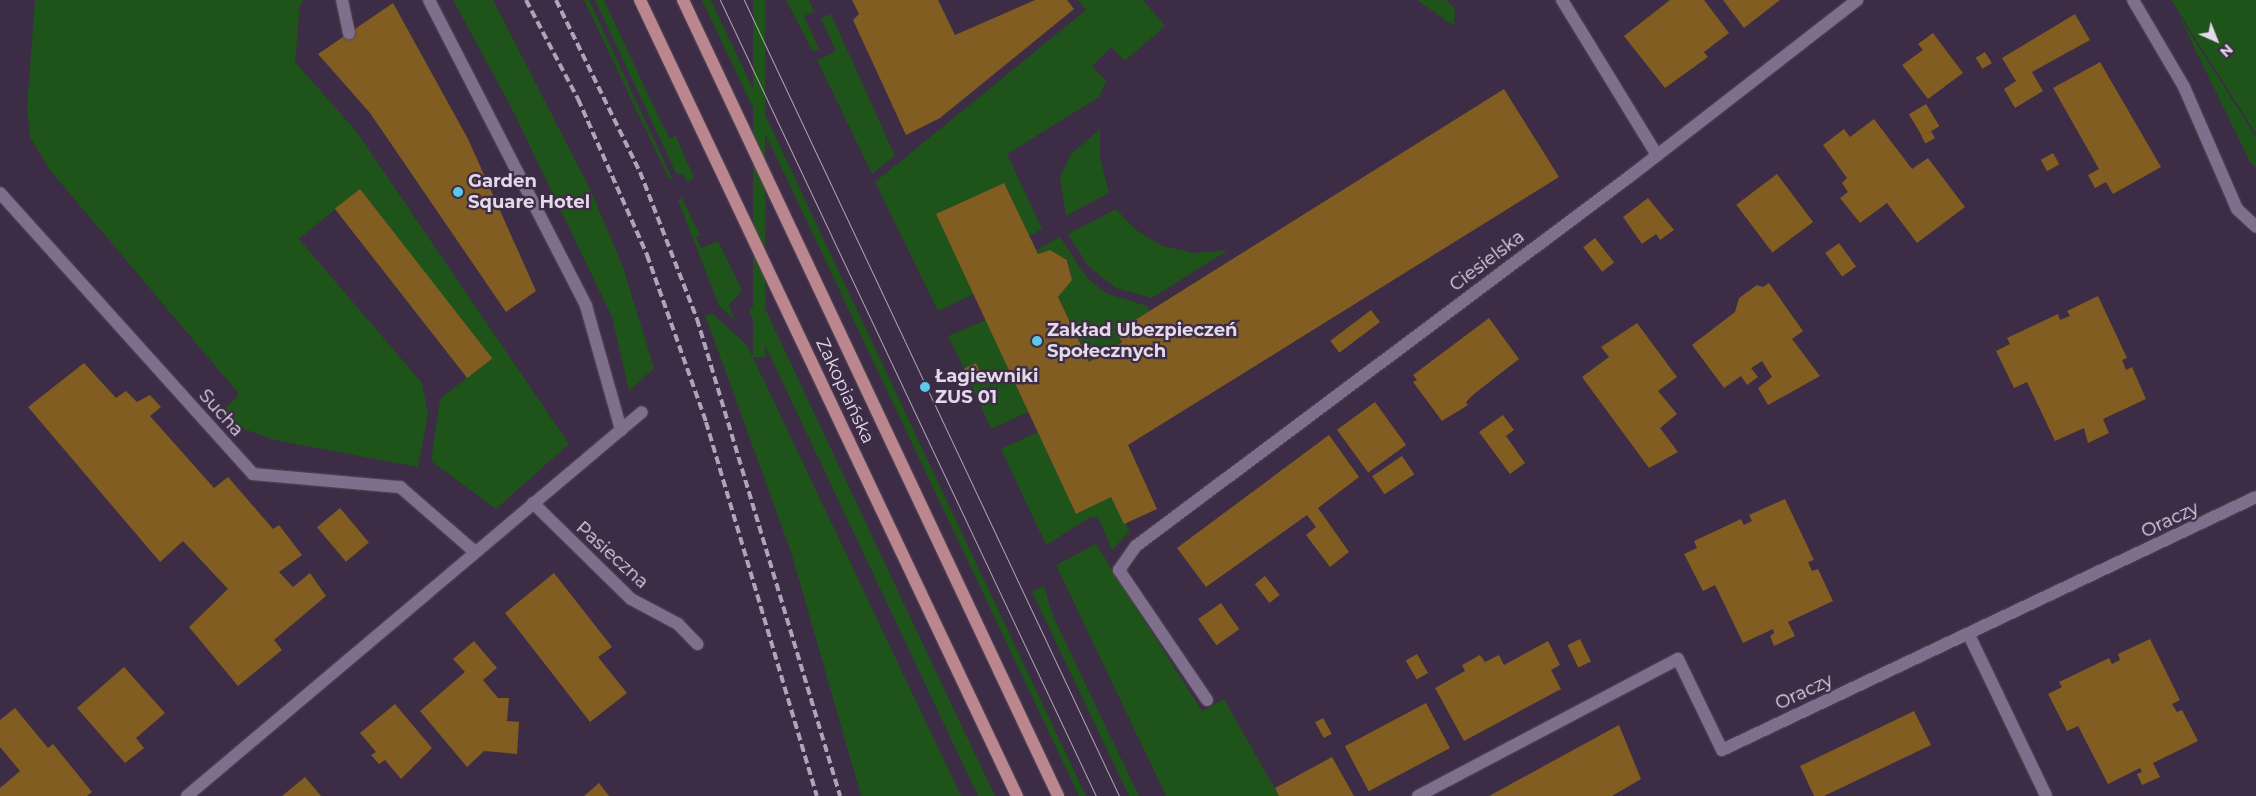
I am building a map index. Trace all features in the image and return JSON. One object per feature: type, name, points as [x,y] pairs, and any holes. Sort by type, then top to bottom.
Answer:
[{"type":"main road","name":"Zakopiańska","points":[[640,0],[1018,796]]},
{"type":"main road","name":"Zakopiańska","points":[[683,0],[1058,796]]},
{"type":"street","points":[[342,0],[349,33]]},
{"type":"street","points":[[429,0],[586,306],[621,430]]},
{"type":"street","points":[[1562,0],[1658,155]]},
{"type":"street","name":"Ciesielska","points":[[1206,700],[1119,570],[1136,546],[1658,155],[1856,0]]},
{"type":"street","points":[[2133,0],[2184,87],[2237,208],[2256,227]]},
{"type":"street","name":"Sucha","points":[[0,193],[253,474],[400,487],[474,551]]},
{"type":"street","points":[[187,796],[474,551],[642,412]]},
{"type":"street","name":"Oraczy","points":[[1418,796],[1678,659],[1722,750],[2256,497]]},
{"type":"street","name":"Pasieczna","points":[[533,503],[630,599],[678,624],[697,644]]},
{"type":"street","points":[[1969,634],[2046,796]]},
{"type":"green space","points":[[35,0],[304,0],[300,5],[295,62],[356,131],[569,444],[496,509],[431,461],[440,399],[490,359],[360,189],[299,239],[422,383],[428,414],[418,467],[274,440],[233,425],[221,413],[239,394],[49,169],[30,137],[27,108]]},
{"type":"green space","points":[[453,0],[493,0],[592,193],[623,267],[654,368],[629,391],[612,317],[511,107]]},
{"type":"green space","points":[[584,0],[589,0],[672,178],[669,179]]},
{"type":"green space","points":[[595,0],[604,0],[660,120],[670,138],[676,136],[694,178],[687,182],[682,173],[677,175]]},
{"type":"green space","points":[[702,0],[711,0],[1086,796],[1079,796]]},
{"type":"green space","points":[[753,0],[765,0],[765,357],[753,357]]},
{"type":"green space","points":[[786,0],[809,0],[814,12],[804,16],[819,49],[813,52]]},
{"type":"green space","points":[[1078,0],[1143,0],[1165,26],[1125,61],[1111,47],[1092,66],[1106,81],[1099,97],[1007,154],[1042,229],[1029,236],[1004,183],[936,214],[974,294],[938,311],[875,182],[1086,10]]},
{"type":"green space","points":[[1417,0],[1446,0],[1455,9],[1454,26]]},
{"type":"green space","points":[[2171,0],[2256,0],[2256,134]]},
{"type":"green space","points":[[831,14],[895,156],[872,174],[817,60],[836,51],[821,19]]},
{"type":"green space","points":[[2178,14],[2256,137],[2256,168],[2250,162]]},
{"type":"green space","points":[[1100,129],[1100,157],[1109,193],[1066,216],[1060,177],[1071,154]]},
{"type":"green space","points":[[682,198],[700,235],[696,237],[701,248],[718,241],[742,290],[729,305],[734,320],[719,306],[678,200]]},
{"type":"green space","points":[[1116,209],[1136,230],[1162,246],[1195,253],[1228,250],[1152,298],[1116,288],[1088,266],[1068,234]]},
{"type":"green space","points":[[1060,237],[1087,278],[1106,293],[1147,306],[1149,311],[1116,332],[1121,341],[1089,362],[1058,297],[1072,280],[1068,260],[1050,250],[1038,253],[1036,250]]},
{"type":"green space","points":[[760,298],[995,796],[978,796],[749,311]]},
{"type":"green space","points":[[712,313],[747,345],[961,796],[861,796],[791,552],[705,315]]},
{"type":"green space","points":[[986,320],[1028,412],[991,429],[971,384],[982,378],[976,363],[964,369],[948,336]]},
{"type":"green space","points":[[1038,432],[1076,514],[1111,497],[1130,531],[1112,550],[1098,517],[1091,517],[1046,545],[1001,449]]},
{"type":"green space","points":[[1096,544],[1202,711],[1224,699],[1279,796],[1166,796],[1056,565]]},
{"type":"green space","points":[[1044,586],[1053,616],[1139,796],[1129,796],[1032,592]]},
{"type":"building","points":[[852,0],[938,0],[955,35],[1035,0],[1067,0],[1074,9],[940,118],[906,135],[853,20],[859,14]]},
{"type":"building","points":[[1670,0],[1704,0],[1729,33],[1704,52],[1708,57],[1665,88],[1624,36]]},
{"type":"building","points":[[1723,0],[1780,0],[1744,28]]},
{"type":"building","name":"Garden Square Hotel","points":[[393,3],[468,139],[536,291],[506,312],[370,113],[318,54]]},
{"type":"building","points":[[2075,14],[2090,40],[2032,72],[2043,91],[2015,108],[2004,89],[2016,81],[2002,58]]},
{"type":"building","points":[[1933,33],[1963,73],[1928,99],[1902,65],[1923,50],[1918,44]]},
{"type":"building","points":[[1985,52],[1992,63],[1983,69],[1976,58]]},
{"type":"building","points":[[2100,62],[2161,167],[2113,194],[2106,182],[2095,188],[2088,175],[2099,169],[2053,88]]},
{"type":"building","points":[[1504,89],[1559,177],[1128,445],[1157,509],[1124,524],[1111,497],[1076,514],[936,214],[1004,183],[1038,254],[1050,250],[1067,260],[1072,280],[1058,297],[1089,362],[1122,342],[1116,332]]},
{"type":"building","points":[[1926,104],[1939,126],[1922,137],[1909,114]]},
{"type":"building","points":[[1874,119],[1912,169],[1928,158],[1965,207],[1917,243],[1887,203],[1860,223],[1840,198],[1848,192],[1842,183],[1847,178],[1823,145],[1844,129],[1850,137]]},
{"type":"building","points":[[1931,131],[1935,138],[1925,143],[1921,136]]},
{"type":"building","points":[[2053,153],[2059,164],[2047,171],[2041,160]]},
{"type":"building","points":[[1777,174],[1813,222],[1772,253],[1736,205]]},
{"type":"building","points":[[360,189],[492,358],[467,378],[335,209]]},
{"type":"building","points":[[1648,198],[1674,230],[1660,240],[1656,234],[1642,244],[1623,217]]},
{"type":"building","points":[[1595,238],[1614,262],[1602,272],[1583,247]]},
{"type":"building","points":[[1839,243],[1856,266],[1842,276],[1825,253]]},
{"type":"building","points":[[1769,283],[1803,331],[1792,339],[1820,376],[1768,405],[1758,388],[1772,377],[1762,361],[1751,368],[1758,377],[1747,385],[1741,376],[1724,388],[1692,345],[1735,312],[1739,298],[1757,285],[1763,287]]},
{"type":"building","points":[[2098,296],[2127,358],[2122,360],[2126,370],[2132,367],[2146,399],[2103,419],[2109,433],[2088,443],[2084,428],[2055,441],[2027,382],[2014,388],[1996,351],[2010,344],[2007,338],[2058,314],[2060,320],[2070,316],[2067,311]]},
{"type":"building","points":[[1371,310],[1380,322],[1339,353],[1330,341]]},
{"type":"building","points":[[1489,318],[1519,359],[1474,394],[1466,402],[1468,405],[1442,421],[1413,382],[1417,380],[1413,375]]},
{"type":"building","points":[[1637,323],[1677,377],[1658,391],[1677,414],[1660,428],[1678,452],[1649,468],[1582,377],[1609,357],[1601,347]]},
{"type":"building","points":[[84,363],[116,398],[126,391],[137,402],[150,395],[161,407],[150,416],[214,488],[228,477],[273,529],[279,525],[302,555],[279,572],[293,587],[310,573],[326,596],[274,640],[282,650],[238,686],[189,627],[228,589],[183,541],[160,562],[28,407]]},
{"type":"building","points":[[976,363],[983,378],[971,384],[964,368]]},
{"type":"building","points":[[1375,402],[1406,445],[1368,473],[1337,430]]},
{"type":"building","points":[[1503,415],[1514,430],[1506,436],[1525,463],[1510,474],[1479,432]]},
{"type":"building","points":[[1329,435],[1359,477],[1318,508],[1349,552],[1330,567],[1306,535],[1316,527],[1307,515],[1206,587],[1177,548]]},
{"type":"building","points":[[1402,456],[1414,474],[1384,494],[1372,476]]},
{"type":"building","points":[[1785,499],[1814,560],[1808,562],[1812,571],[1818,569],[1833,601],[1788,622],[1795,636],[1774,646],[1770,636],[1774,633],[1773,629],[1743,643],[1715,585],[1703,591],[1684,554],[1697,548],[1694,541],[1741,519],[1744,525],[1752,521],[1749,515]]},
{"type":"building","points":[[340,508],[369,542],[346,562],[317,527]]},
{"type":"building","points":[[554,573],[612,647],[598,657],[627,693],[590,722],[505,613]]},
{"type":"building","points":[[1265,576],[1280,595],[1270,603],[1255,584]]},
{"type":"building","points":[[1221,603],[1239,629],[1216,645],[1198,619]]},
{"type":"building","points":[[1580,639],[1591,661],[1578,668],[1567,645]]},
{"type":"building","points":[[2150,639],[2180,700],[2172,704],[2177,712],[2182,710],[2198,741],[2153,763],[2160,777],[2142,785],[2137,774],[2142,772],[2140,768],[2108,784],[2078,726],[2067,731],[2048,694],[2062,687],[2059,682],[2109,658],[2112,664],[2120,660],[2118,654]]},
{"type":"building","points":[[474,641],[497,668],[483,680],[498,698],[509,698],[507,721],[519,722],[517,754],[484,751],[467,767],[420,711],[465,672],[453,659]]},
{"type":"building","points":[[1548,641],[1560,665],[1551,670],[1561,689],[1464,741],[1435,688],[1465,671],[1462,665],[1480,655],[1485,662],[1499,655],[1504,665]]},
{"type":"building","points":[[1417,654],[1428,673],[1417,680],[1406,660]]},
{"type":"building","points":[[124,667],[165,713],[136,738],[144,748],[125,763],[77,708]]},
{"type":"building","points":[[1426,703],[1450,748],[1369,791],[1345,746]]},
{"type":"building","points":[[395,704],[432,748],[401,779],[385,760],[379,764],[371,755],[376,752],[360,733]]},
{"type":"building","points":[[15,708],[48,748],[53,744],[92,792],[87,796],[0,796],[0,788],[20,771],[0,747],[0,720]]},
{"type":"building","points":[[1914,711],[1931,745],[1824,796],[1814,796],[1800,766]]},
{"type":"building","points":[[1323,718],[1332,734],[1324,738],[1315,722]]},
{"type":"building","points":[[1619,725],[1641,779],[1612,796],[1489,796]]},
{"type":"building","points":[[1332,757],[1354,796],[1279,796],[1275,788]]},
{"type":"building","points":[[305,777],[321,796],[282,796]]},
{"type":"building","points":[[599,783],[609,796],[584,796]]},
{"type":"tram line","points":[[720,0],[1096,796]]},
{"type":"tram line","points":[[744,0],[1119,796]]},
{"type":"railway","points":[[526,0],[578,99],[647,255],[706,422],[817,796]]},
{"type":"railway","points":[[556,0],[640,172],[697,319],[840,796]]},
{"type":"place","name":"Garden Square Hotel","points":[[458,192]]},
{"type":"place","name":"Zakład Ubezpieczeń Społecznych","points":[[1037,341]]},
{"type":"place","name":"Łagiewniki ZUS 01","points":[[925,387]]}]
